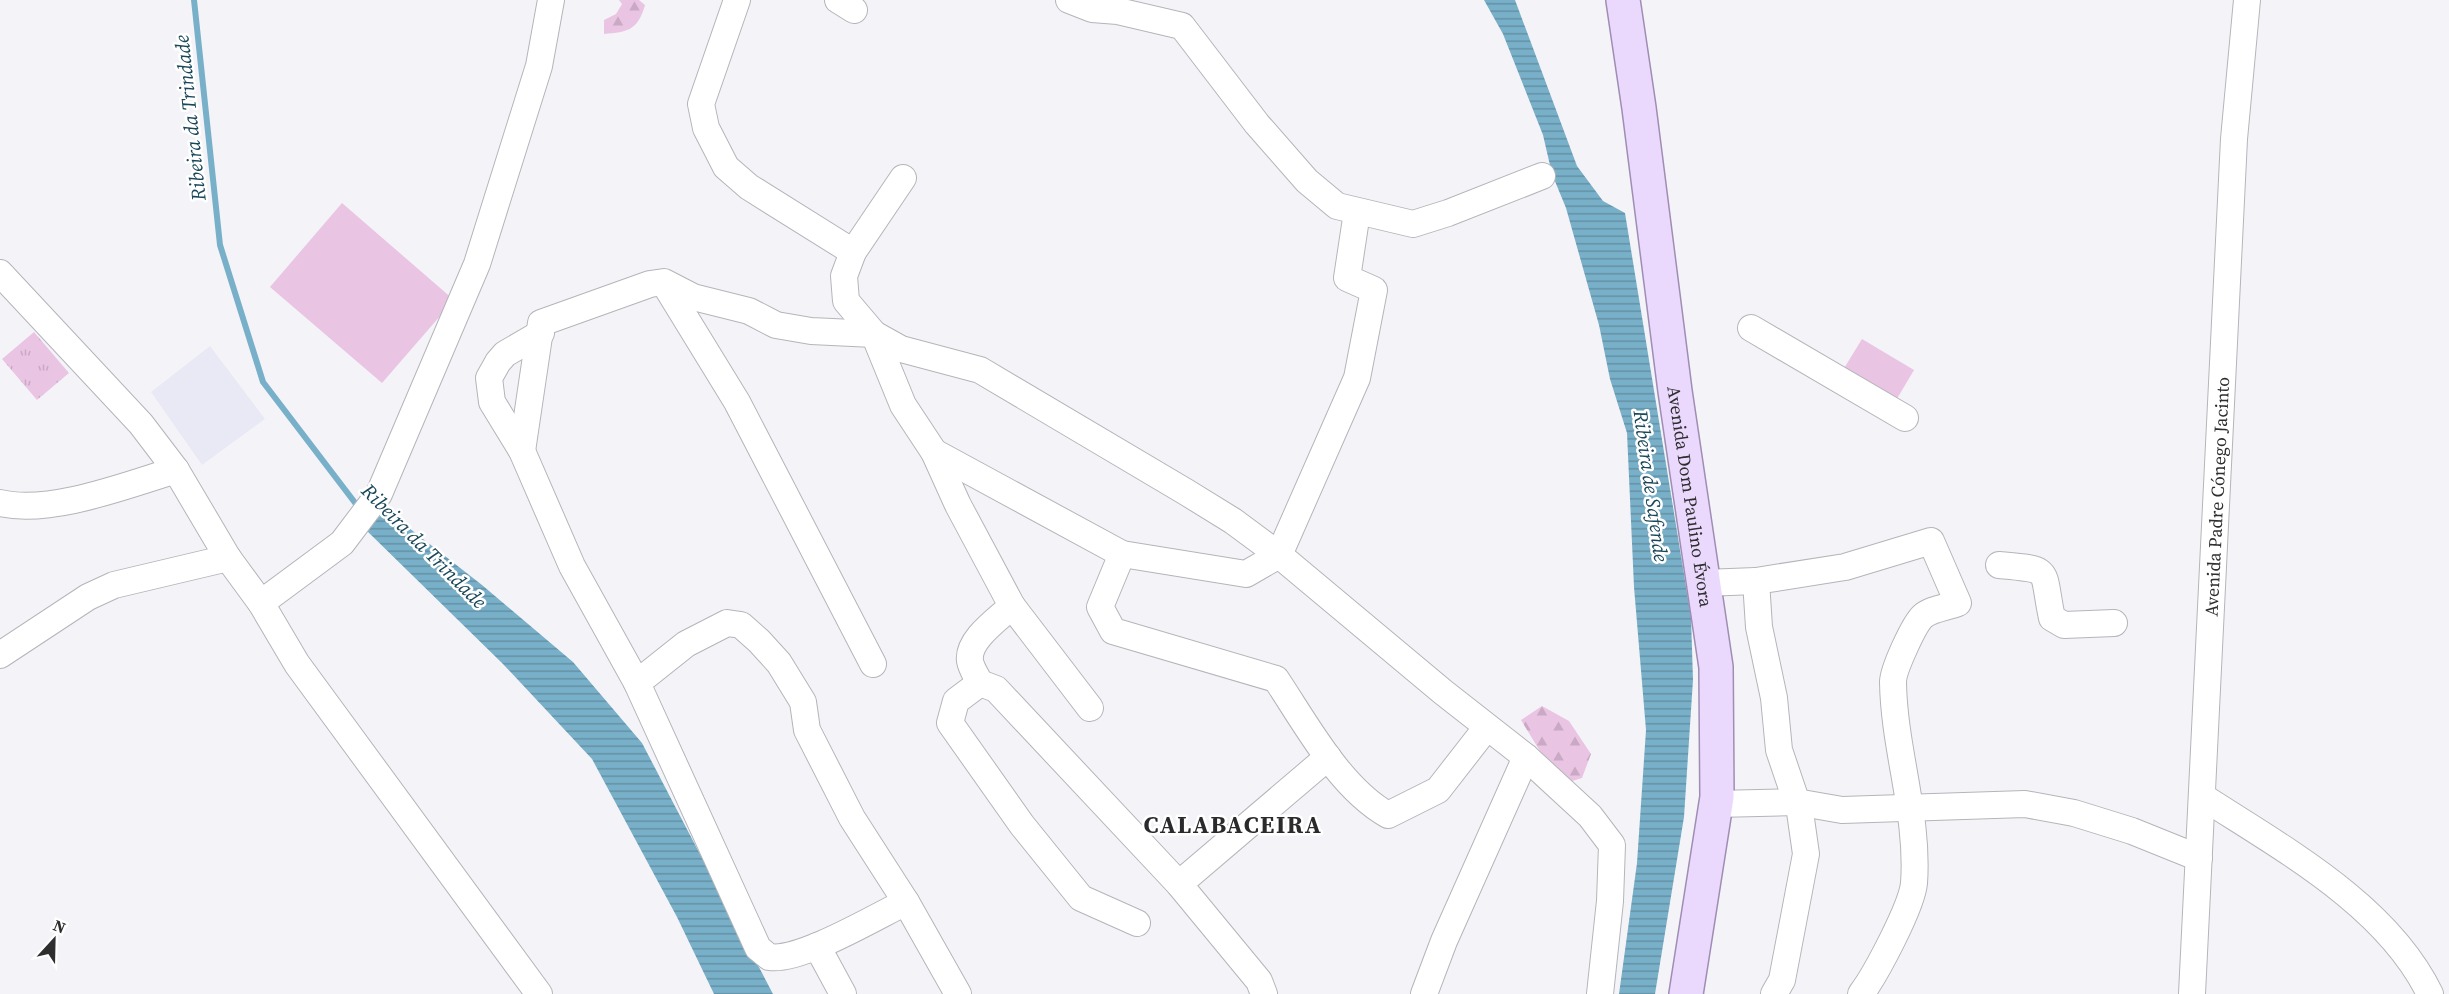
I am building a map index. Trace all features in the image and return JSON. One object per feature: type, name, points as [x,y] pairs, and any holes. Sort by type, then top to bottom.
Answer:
[{"type":"main road","name":"Avenida Dom Paulino Évora","points":[[1623,0],[1675,391],[1716,667],[1716,804],[1686,994]]},
{"type":"street","points":[[261,603],[342,543],[379,494],[477,264],[539,66],[552,0]]},
{"type":"street","points":[[737,0],[701,104],[706,128],[726,167],[749,187],[853,252]]},
{"type":"street","points":[[1069,0],[1092,9],[1118,11],[1182,26],[1257,124],[1307,181],[1336,206],[1413,224],[1542,176]]},
{"type":"street","name":"Avenida Padre Cónego Jacinto","points":[[2192,994],[2234,139],[2247,0]]},
{"type":"street","points":[[903,178],[853,252],[844,276],[846,301],[874,334],[903,405],[934,452],[958,505],[1011,606],[1090,708]]},
{"type":"street","points":[[934,452],[1122,554],[1246,574],[1279,555],[1357,378],[1374,290],[1347,278],[1357,212]]},
{"type":"street","points":[[0,273],[128,408],[176,470],[228,558],[261,603],[297,664],[539,994]]},
{"type":"street","points":[[664,282],[737,402],[873,664]]},
{"type":"street","points":[[522,451],[541,323],[650,284],[664,282],[693,297],[749,311],[776,325],[811,332],[874,334],[901,349],[980,370],[1233,521],[1279,555],[1526,757],[1590,816],[1612,845],[1610,901],[1600,994]]},
{"type":"street","points":[[1751,328],[1905,418]]},
{"type":"street","points":[[541,333],[505,354],[489,378],[492,402],[522,451],[572,566],[637,682],[762,954],[777,959],[817,946],[906,902]]},
{"type":"street","points":[[0,503],[9,506],[62,503],[176,470]]},
{"type":"street","points":[[1704,583],[1756,581],[1845,567],[1931,541],[1958,603],[1924,616],[1912,633],[1893,680],[1915,844],[1914,886],[1878,970],[1861,994]]},
{"type":"street","points":[[1122,554],[1100,607],[1113,631],[1276,680],[1328,758],[1374,807],[1388,815],[1438,790],[1487,727]]},
{"type":"street","points":[[0,655],[88,597],[114,585],[228,558]]},
{"type":"street","points":[[1999,565],[2038,568],[2045,575],[2052,618],[2064,625],[2114,623]]},
{"type":"street","points":[[1756,581],[1759,627],[1774,698],[1779,750],[1800,812],[1806,854],[1782,980],[1774,994]]},
{"type":"street","points":[[1011,606],[971,646],[970,661],[980,683],[996,689],[1179,884],[1259,981],[1264,994]]},
{"type":"street","points":[[637,682],[686,644],[704,634],[727,623],[741,625],[779,663],[803,702],[807,730],[852,818],[906,902],[958,994]]},
{"type":"street","points":[[980,683],[956,701],[950,723],[1022,825],[1081,898],[1137,923]]},
{"type":"street","points":[[1424,994],[1444,941],[1526,757]]},
{"type":"street","points":[[1179,884],[1328,758]]},
{"type":"street","points":[[2203,797],[2319,874],[2369,915],[2396,943],[2430,994]]},
{"type":"street","points":[[1716,804],[1796,802],[1842,810],[2025,804],[2074,813],[2132,831],[2199,858]]},
{"type":"street","points":[[817,946],[843,994]]},
{"type":"shaded area","points":[[210,346],[265,419],[202,465],[151,392]]},
{"type":"green space","points":[[619,0],[639,0],[645,5],[639,20],[631,28],[626,31],[604,34],[604,20],[616,14],[622,4]]},
{"type":"green space","points":[[342,203],[454,300],[382,383],[270,287]]},
{"type":"green space","points":[[34,332],[69,373],[37,400],[2,359]]},
{"type":"green space","points":[[1862,339],[1914,370],[1895,402],[1843,370]]},
{"type":"green space","points":[[1542,706],[1569,721],[1591,754],[1582,778],[1569,782],[1546,761],[1521,720]]},
{"type":"water","name":"Ribeira de Safende","points":[[1484,0],[1515,0],[1577,166],[1603,201],[1625,213],[1691,617],[1693,680],[1684,817],[1655,994],[1619,994],[1637,863],[1646,730],[1634,587],[1627,433],[1610,379],[1599,325],[1566,208],[1552,174],[1543,135],[1503,34]]},
{"type":"water","points":[[386,510],[482,585],[573,662],[642,743],[773,994],[714,994],[677,917],[592,759],[503,664],[366,530]]},
{"type":"waterway","name":"Ribeira da Trindade","points":[[194,0],[220,245],[263,382],[359,508]]},
{"type":"district","name":"CALABACEIRA","points":[[1233,824]]}]
